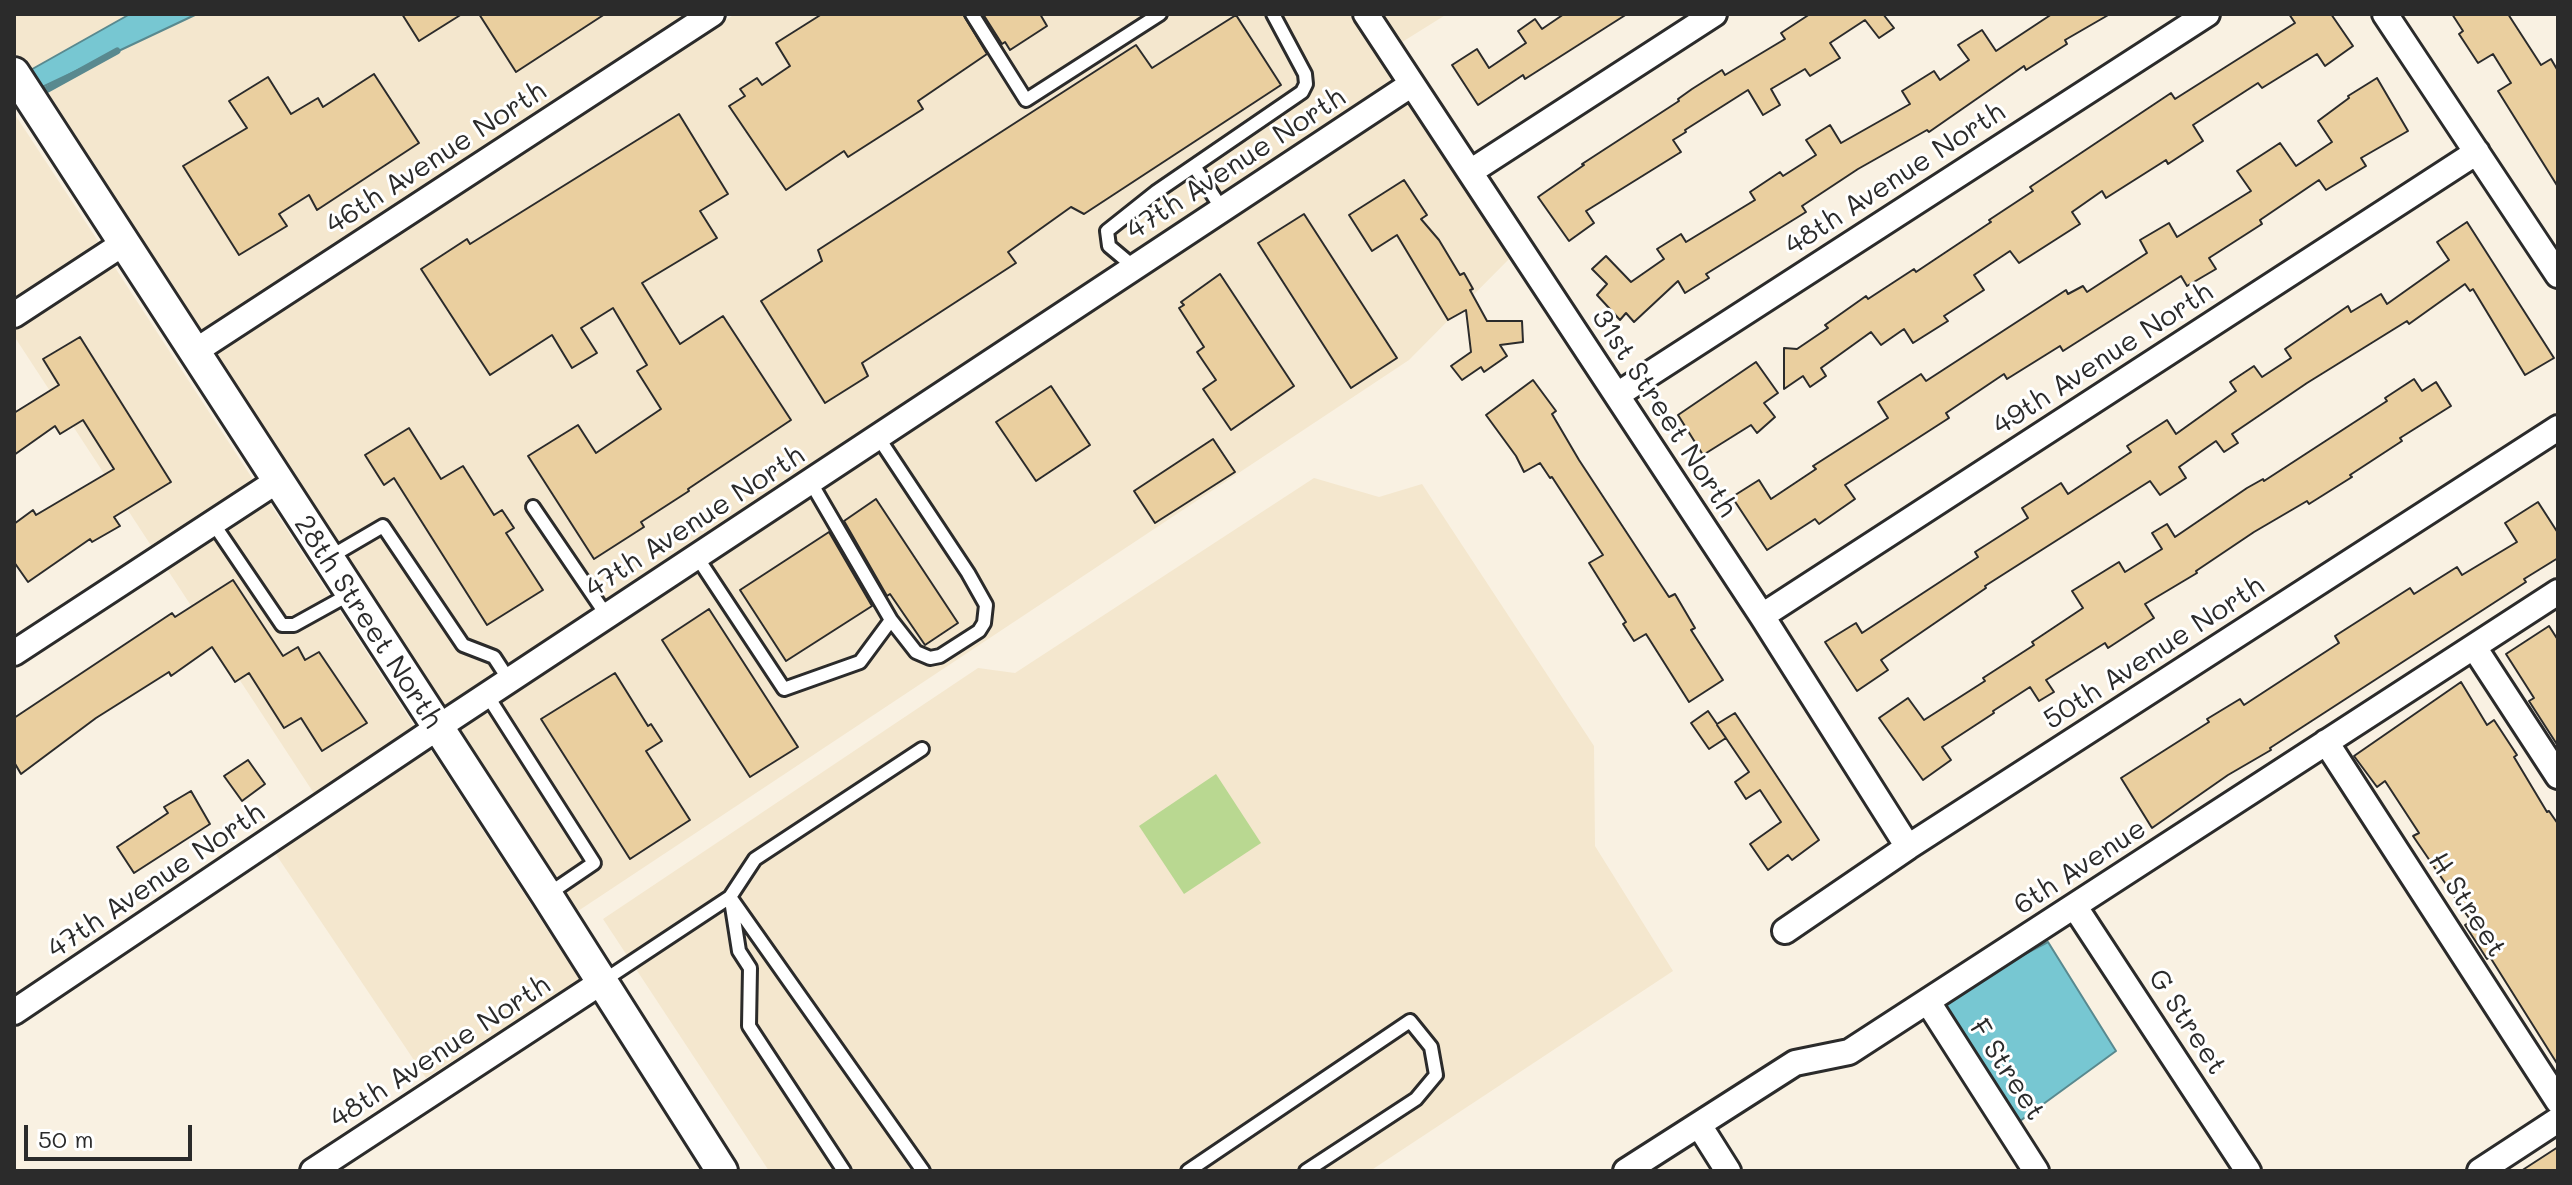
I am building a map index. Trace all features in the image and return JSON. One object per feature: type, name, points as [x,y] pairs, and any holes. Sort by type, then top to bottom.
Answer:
[{"type":"street","name":"46th Avenue North","points":[[194,352],[712,14]]},
{"type":"street","name":"31st Street North","points":[[1366,14],[1762,616],[1908,847]]},
{"type":"street","points":[[1470,172],[1714,14]]},
{"type":"street","name":"48th Avenue North","points":[[1617,395],[2207,14]]},
{"type":"street","points":[[2385,14],[2558,275]]},
{"type":"street","name":"28th Street North","points":[[15,75],[547,895],[722,1171]]},
{"type":"street","name":"47th Avenue North","points":[[14,1012],[509,680],[1412,84]]},
{"type":"street","name":"49th Avenue North","points":[[1762,616],[2477,152]]},
{"type":"street","points":[[14,315],[124,243]]},
{"type":"street","name":"50th Avenue North","points":[[1785,931],[1908,847],[2554,438]]},
{"type":"street","points":[[14,653],[277,481]]},
{"type":"street","name":"6th Avenue","points":[[1626,1171],[1795,1063],[1849,1052],[2558,592]]},
{"type":"street","points":[[2474,647],[2558,776]]},
{"type":"street","name":"H Street","points":[[2326,742],[2558,1101]]},
{"type":"street","name":"G Street","points":[[2075,907],[2248,1171]]},
{"type":"street","name":"48th Avenue North","points":[[313,1171],[600,983]]},
{"type":"street","name":"F Street","points":[[1928,1002],[2036,1171]]},
{"type":"street","points":[[2480,1171],[2558,1120]]},
{"type":"street","points":[[1699,1125],[1728,1171]]},
{"type":"lane","points":[[972,14],[1026,100],[1160,14]]},
{"type":"lane","points":[[1134,267],[1109,246],[1107,231],[1194,166],[1302,92],[1306,84],[1305,74],[1273,14]]},
{"type":"lane","points":[[1194,166],[1222,209]]},
{"type":"lane","points":[[810,481],[891,620],[916,652],[930,658],[940,656],[979,631],[984,623],[986,605],[878,437]]},
{"type":"lane","points":[[533,507],[607,616]]},
{"type":"lane","points":[[213,523],[282,625],[294,625],[350,594]]},
{"type":"lane","points":[[327,559],[383,526],[463,645],[494,657],[509,680]]},
{"type":"lane","points":[[697,557],[784,689],[860,662],[891,620]]},
{"type":"lane","points":[[487,695],[594,863],[547,895]]},
{"type":"lane","points":[[600,983],[730,897],[755,859],[922,749]]},
{"type":"lane","points":[[730,897],[739,951],[750,968],[749,1026],[844,1171]]},
{"type":"lane","points":[[730,897],[923,1171]]},
{"type":"lane","points":[[1188,1171],[1410,1021],[1431,1047],[1436,1075],[1416,1099],[1306,1171]]},
{"type":"shaded area","points":[[14,14],[130,14],[27,72],[14,51]]},
{"type":"shaded area","points":[[197,14],[688,14],[197,335],[38,89]]},
{"type":"shaded area","points":[[735,14],[1352,14],[1395,80],[439,711],[211,356]]},
{"type":"shaded area","points":[[1380,14],[1447,14],[1399,44]]},
{"type":"shaded area","points":[[1409,102],[1512,256],[1409,360],[572,915],[453,733]]},
{"type":"shaded area","points":[[14,113],[100,244],[14,300]]},
{"type":"shaded area","points":[[114,266],[254,481],[152,547],[14,336],[14,331]]},
{"type":"shaded area","points":[[1314,478],[1379,497],[1422,484],[1594,746],[1595,846],[1673,971],[1370,1171],[769,1171],[603,919],[978,668],[1015,673]]},
{"type":"shaded area","points":[[269,502],[415,727],[315,795],[167,569]]},
{"type":"shaded area","points":[[430,749],[580,980],[426,1078],[275,853]]},
{"type":"green space","points":[[1216,774],[1261,843],[1184,894],[1139,826]]},
{"type":"water","points":[[130,14],[197,14],[38,89],[27,72]]},
{"type":"water","points":[[2048,942],[2116,1051],[2020,1121],[1938,999]]},
{"type":"building","points":[[402,14],[462,14],[419,41]]},
{"type":"building","points":[[479,14],[605,14],[516,72]]},
{"type":"building","points":[[822,14],[963,14],[987,54],[918,101],[923,109],[848,157],[844,151],[786,190],[729,106],[745,96],[740,89],[757,78],[762,85],[790,66],[776,43]]},
{"type":"building","points":[[983,14],[1040,14],[1047,26],[1010,50],[1005,42],[1002,44]]},
{"type":"building","points":[[1564,14],[1627,14],[1478,105],[1452,65],[1477,49],[1489,68],[1526,43],[1518,31],[1535,19],[1542,29]]},
{"type":"building","points":[[1810,14],[1883,14],[1894,28],[1879,38],[1865,20],[1830,43],[1840,58],[1810,76],[1805,69],[1771,89],[1780,105],[1763,115],[1748,90],[1685,130],[1673,140],[1681,152],[1586,211],[1594,223],[1569,241],[1538,197],[1692,89],[1722,70],[1725,75],[1785,39],[1781,33]]},
{"type":"building","points":[[2052,14],[2110,14],[2065,40],[2067,44],[2026,70],[2024,66],[1929,132],[1927,130],[1858,169],[1802,206],[1806,212],[1706,274],[1709,278],[1685,293],[1678,281],[1634,322],[1626,313],[1620,320],[1597,295],[1607,284],[1592,269],[1606,256],[1631,282],[1664,259],[1657,249],[1681,234],[1686,242],[1755,200],[1750,192],[1780,172],[1783,176],[1816,155],[1806,140],[1830,125],[1841,143],[1910,104],[1902,91],[1934,71],[1940,80],[1969,60],[1958,45],[1982,30],[1996,51]]},
{"type":"building","points":[[2289,14],[2331,14],[2353,46],[2325,66],[2317,54],[2262,88],[2258,83],[2193,125],[2203,141],[2106,198],[2102,191],[2072,212],[2080,224],[2019,263],[2010,251],[1974,275],[1984,290],[1944,316],[1948,321],[1913,343],[1904,329],[1881,345],[1871,332],[1821,368],[1826,376],[1810,387],[1803,376],[1784,389],[1784,348],[1797,349],[1866,296],[1868,299],[1914,269],[1916,272],[1991,222],[1989,220],[2033,191],[2030,187],[2171,93],[2175,99],[2295,23]]},
{"type":"building","points":[[2452,14],[2508,14],[2541,65],[2551,59],[2558,71],[2558,187],[2498,91],[2511,83],[2493,54],[2478,63],[2459,34],[2463,31]]},
{"type":"building","points":[[1236,15],[1281,85],[1084,214],[1071,207],[1008,252],[1016,263],[862,363],[868,376],[825,403],[761,301],[822,261],[818,250],[1136,45],[1152,68]]},
{"type":"building","points":[[374,74],[419,143],[317,210],[309,195],[279,214],[287,226],[239,255],[183,166],[247,128],[229,101],[268,77],[291,114],[318,98],[323,107]]},
{"type":"building","points":[[2377,78],[2408,131],[2361,158],[2366,166],[2326,190],[2319,180],[2260,220],[2262,224],[2209,258],[2216,269],[2187,286],[2181,276],[2063,351],[2060,346],[2007,379],[2004,374],[1946,413],[1949,418],[1845,485],[1855,499],[1819,524],[1815,519],[1767,550],[1732,497],[1759,480],[1771,499],[1816,469],[1813,466],[1888,418],[1878,402],[1921,374],[1926,381],[2066,290],[2068,294],[2083,286],[2087,292],[2147,253],[2140,240],[2169,223],[2177,237],[2251,191],[2237,171],[2280,143],[2296,166],[2332,142],[2318,121],[2348,96]]},
{"type":"building","points":[[679,114],[728,194],[700,211],[717,238],[642,283],[680,344],[723,316],[791,420],[641,522],[644,527],[594,559],[528,456],[578,425],[596,453],[661,409],[637,371],[647,365],[613,308],[581,328],[597,353],[572,368],[552,335],[490,375],[421,269],[467,239],[470,244]]},
{"type":"building","points":[[1404,180],[1427,215],[1421,219],[1439,240],[1460,275],[1464,273],[1487,321],[1522,321],[1523,342],[1500,345],[1507,356],[1484,372],[1481,367],[1462,380],[1451,366],[1471,352],[1466,310],[1448,320],[1397,235],[1372,251],[1349,215]]},
{"type":"building","points":[[1304,214],[1397,358],[1351,388],[1258,243]]},
{"type":"building","points":[[2467,222],[2554,358],[2525,375],[2473,289],[2470,291],[2465,284],[2409,324],[2407,321],[2307,383],[2232,434],[2238,443],[2224,452],[2216,441],[2179,467],[2186,478],[2160,495],[2150,481],[1985,586],[1881,660],[1888,670],[1857,691],[1825,642],[1856,623],[1862,633],[1978,557],[1975,552],[2028,518],[2022,508],[2061,483],[2068,494],[2131,452],[2127,446],[2167,420],[2176,434],[2236,391],[2230,382],[2254,366],[2262,377],[2291,358],[2285,349],[2348,306],[2351,312],[2381,294],[2387,304],[2449,260],[2437,242]]},
{"type":"building","points":[[1220,274],[1294,386],[1231,430],[1203,389],[1216,380],[1197,352],[1204,347],[1179,308],[1184,305],[1181,302]]},
{"type":"building","points":[[80,337],[171,482],[114,517],[120,526],[92,542],[90,539],[28,582],[14,562],[14,524],[33,510],[36,515],[114,469],[83,420],[60,434],[55,426],[14,455],[14,413],[59,385],[43,359]]},
{"type":"building","points":[[1756,362],[1778,393],[1764,403],[1775,417],[1757,433],[1751,425],[1703,455],[1678,415]]},
{"type":"building","points":[[2414,379],[2422,391],[2436,382],[2451,406],[2400,438],[2402,441],[2350,475],[2352,477],[2309,504],[2307,501],[2254,532],[2197,573],[2145,604],[2154,618],[2108,648],[2105,643],[2046,680],[2054,692],[2039,701],[2030,687],[1942,747],[1951,760],[1923,780],[1879,718],[1908,698],[1924,720],[1985,681],[1983,678],[2083,608],[2072,591],[2119,562],[2125,572],[2162,549],[2152,533],[2167,524],[2175,537],[2387,401],[2385,398]]},
{"type":"building","points":[[1533,380],[1556,411],[1552,414],[1579,460],[1669,597],[1675,594],[1695,628],[1691,630],[1723,680],[1689,702],[1646,634],[1634,641],[1623,624],[1626,622],[1589,563],[1603,555],[1552,477],[1540,463],[1524,472],[1486,415]]},
{"type":"building","points":[[1051,386],[1090,445],[1036,481],[996,422]]},
{"type":"building","points":[[409,428],[441,479],[463,466],[494,515],[502,510],[514,528],[506,533],[543,590],[487,625],[394,478],[384,485],[365,455]]},
{"type":"building","points":[[1213,439],[1235,472],[1155,523],[1134,491]]},
{"type":"building","points":[[876,499],[958,623],[925,645],[890,594],[887,596],[844,521]]},
{"type":"building","points":[[2538,502],[2558,533],[2558,558],[2152,828],[2121,778],[2209,722],[2207,719],[2240,699],[2244,705],[2339,643],[2335,636],[2410,588],[2414,594],[2457,567],[2462,575],[2517,542],[2505,523]]},
{"type":"building","points":[[829,532],[872,606],[786,661],[740,590]]},
{"type":"building","points":[[233,580],[283,656],[298,647],[305,660],[319,652],[367,723],[322,751],[301,718],[284,728],[249,673],[235,682],[212,647],[171,676],[169,672],[96,718],[21,774],[14,762],[14,718],[172,613],[175,617]]},
{"type":"building","points":[[709,609],[798,747],[750,777],[662,640]]},
{"type":"building","points":[[2549,626],[2558,640],[2558,746],[2529,701],[2534,698],[2506,654]]},
{"type":"building","points":[[615,673],[648,726],[651,724],[662,741],[646,751],[690,820],[630,859],[541,719]]},
{"type":"building","points":[[2461,682],[2487,725],[2494,720],[2517,755],[2514,757],[2547,812],[2558,824],[2558,1065],[2490,957],[2487,959],[2465,925],[2471,921],[2413,836],[2419,833],[2385,781],[2377,787],[2354,756]]},
{"type":"building","points":[[1708,711],[1717,724],[1735,713],[1819,840],[1792,860],[1788,855],[1768,870],[1750,844],[1781,822],[1760,790],[1746,799],[1735,782],[1749,772],[1726,738],[1709,749],[1691,723]]},
{"type":"building","points":[[248,760],[265,784],[242,801],[224,776]]},
{"type":"building","points":[[191,791],[210,824],[134,873],[117,847],[168,813],[164,807]]},
{"type":"building","points":[[2558,1147],[2558,1171],[2521,1171]]},
{"type":"waterway","points":[[37,95],[117,51]]}]
